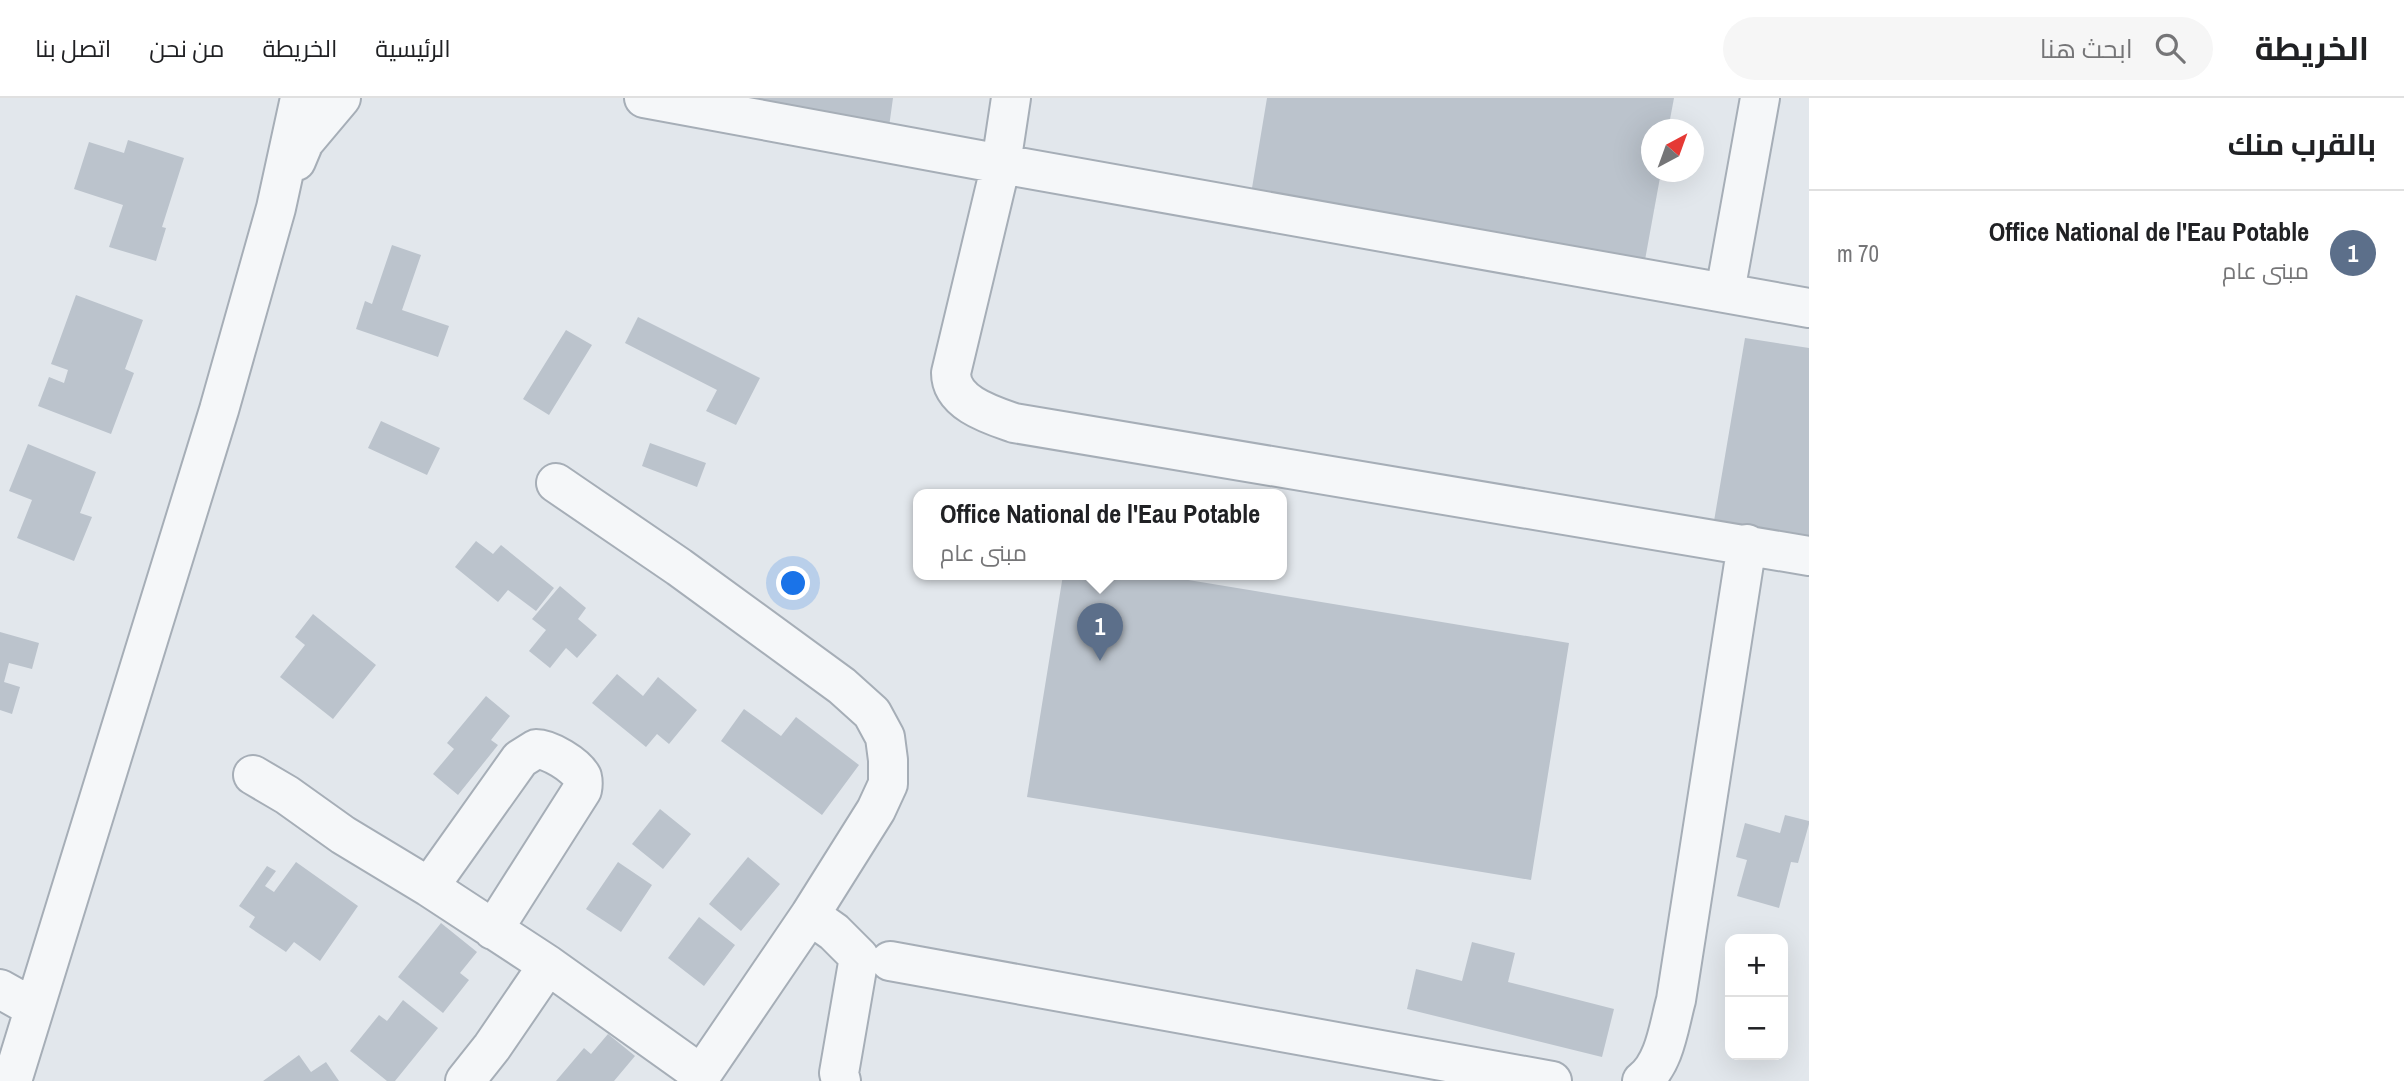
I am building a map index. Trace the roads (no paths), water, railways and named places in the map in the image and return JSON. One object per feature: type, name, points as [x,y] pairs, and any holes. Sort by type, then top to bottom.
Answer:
[{"type":"street","points":[[108,724],[236,256],[273,98]]},
{"type":"street","points":[[0,1033],[15,997],[219,410],[276,208],[300,98]]},
{"type":"street","points":[[276,208],[304,142],[341,98]]},
{"type":"street","points":[[644,98],[1809,308]]},
{"type":"street","points":[[1011,98],[1001,164],[951,373],[955,391],[982,411],[1014,423],[1809,556]]},
{"type":"street","points":[[1725,292],[1760,98]]},
{"type":"street","points":[[253,775],[287,794],[343,835],[429,887],[548,965],[699,1078],[810,915],[884,795],[888,784],[885,737],[880,724],[860,701],[842,686],[679,567],[556,483]]},
{"type":"street","points":[[1642,1081],[1654,1067],[1663,1048],[1676,1000],[1747,544]]},
{"type":"street","points":[[429,887],[520,759],[536,750],[551,752],[581,776],[582,789],[493,930]]},
{"type":"street","points":[[810,915],[834,932],[859,957],[843,1078]]},
{"type":"street","points":[[890,961],[1552,1081]]},
{"type":"street","points":[[465,1081],[492,1047],[548,965]]},
{"type":"street","points":[[12,1081],[15,997]]},
{"type":"place","name":"Office National de l'Eau Potable","points":[[1100,661]]}]
